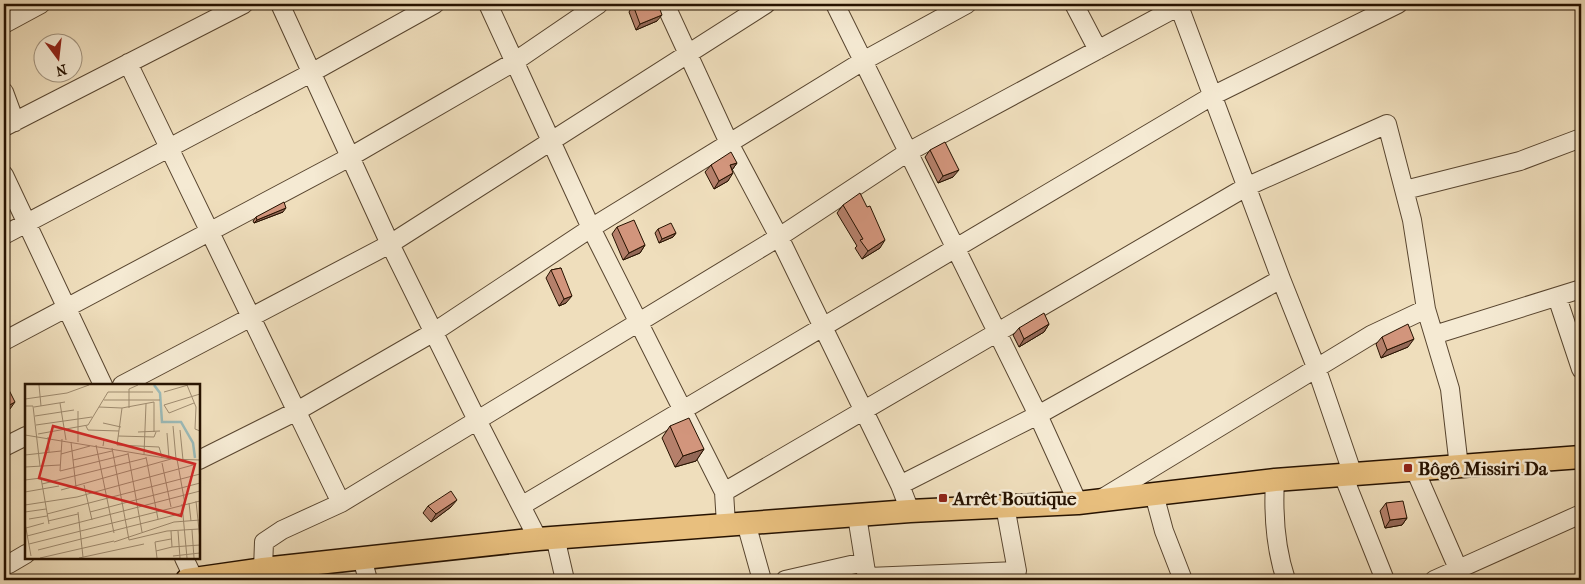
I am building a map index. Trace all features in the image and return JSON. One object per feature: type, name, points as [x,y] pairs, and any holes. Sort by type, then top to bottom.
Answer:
[{"type":"main road","points":[[199,579],[274,572],[362,558],[547,538],[910,511],[1089,501],[1275,480],[1581,457]]},
{"type":"street","points":[[4,24],[41,4]]},
{"type":"street","points":[[4,92],[9,125],[244,4]]},
{"type":"street","points":[[280,4],[390,244],[477,420],[521,506],[547,538],[566,580]]},
{"type":"street","points":[[4,235],[311,73],[435,4]]},
{"type":"street","points":[[488,4],[591,228],[724,492],[762,580]]},
{"type":"street","points":[[4,341],[350,157],[514,62],[598,4]]},
{"type":"street","points":[[665,4],[729,143],[779,237],[900,485],[910,511]]},
{"type":"street","points":[[124,384],[390,244],[766,4]]},
{"type":"street","points":[[834,4],[1038,415],[1089,501],[1371,335],[1426,309]]},
{"type":"street","points":[[200,460],[297,411],[434,332],[591,228],[729,143],[863,61],[967,4]]},
{"type":"street","points":[[1074,4],[1098,50]]},
{"type":"street","points":[[521,506],[1212,96],[1398,4]]},
{"type":"street","points":[[274,572],[264,542],[282,530],[341,503],[779,237],[908,152],[1181,5],[1212,96],[1280,279],[1316,367],[1348,475],[1386,580]]},
{"type":"street","points":[[128,64],[341,503]]},
{"type":"street","points":[[724,492],[1246,187],[1387,124],[1412,220],[1426,309],[1450,390],[1459,467]]},
{"type":"street","points":[[1404,190],[1520,161],[1581,138]]},
{"type":"street","points":[[4,175],[103,384]]},
{"type":"street","points":[[900,485],[1038,415],[1280,279]]},
{"type":"street","points":[[1434,335],[1581,289]]},
{"type":"street","points":[[1557,297],[1581,369]]},
{"type":"street","points":[[4,447],[25,436]]},
{"type":"street","points":[[1415,470],[1460,575]]},
{"type":"street","points":[[1275,480],[1276,540],[1286,580]]},
{"type":"street","points":[[1154,494],[1164,531],[1183,580]]},
{"type":"street","points":[[785,580],[867,573],[1018,576],[1005,506]]},
{"type":"street","points":[[1434,580],[1460,575],[1581,514]]},
{"type":"street","points":[[857,516],[867,573]]},
{"type":"street","points":[[9,564],[25,555]]},
{"type":"street","points":[[362,558],[368,580]]},
{"type":"street","points":[[185,559],[199,579]]},
{"type":"building","points":[[658,4],[662,15],[640,24],[633,5]]},
{"type":"building","points":[[945,142],[959,170],[943,176],[930,150]]},
{"type":"building","points":[[731,152],[737,163],[730,165],[733,173],[719,181],[711,165]]},
{"type":"building","points":[[860,193],[867,207],[870,206],[885,240],[868,251],[860,240],[863,239],[843,205]]},
{"type":"building","points":[[284,202],[286,208],[257,220],[256,217]]},
{"type":"building","points":[[634,220],[645,245],[629,253],[617,227]]},
{"type":"building","points":[[671,223],[676,233],[662,239],[658,229]]},
{"type":"building","points":[[561,268],[572,296],[564,299],[551,270]]},
{"type":"building","points":[[1044,313],[1049,324],[1024,339],[1019,328]]},
{"type":"building","points":[[1408,324],[1414,339],[1387,350],[1382,337]]},
{"type":"building","points":[[8,388],[15,402],[4,408],[4,390]]},
{"type":"building","points":[[689,418],[704,449],[683,456],[670,426]]},
{"type":"building","points":[[451,491],[457,500],[436,514],[428,506]]},
{"type":"building","points":[[1403,501],[1407,518],[1390,520],[1386,503]]},
{"type":"place","name":"Bôgô Missiri Da","points":[[1408,468]]},
{"type":"place","name":"Arrêt Boutique","points":[[943,498]]}]
